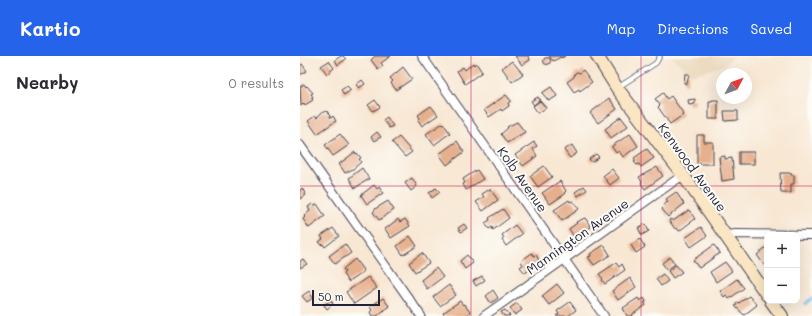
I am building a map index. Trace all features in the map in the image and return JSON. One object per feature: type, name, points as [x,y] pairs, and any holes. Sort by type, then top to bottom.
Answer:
[{"type":"main road","name":"Kenwood Avenue","points":[[596,56],[764,290]]},
{"type":"main road","points":[[774,304],[782,316]]},
{"type":"street","name":"Kolb Avenue","points":[[422,56],[604,316]]},
{"type":"street","points":[[300,145],[421,316]]},
{"type":"street","name":"Mannington Avenue","points":[[484,316],[683,175]]},
{"type":"street","points":[[726,235],[812,235]]},
{"type":"lane","points":[[618,88],[656,63],[660,56]]},
{"type":"shaded area","points":[[671,56],[734,56],[723,66],[692,75]]},
{"type":"building","points":[[341,56],[346,59],[338,65],[335,60]]},
{"type":"building","points":[[375,56],[391,56],[381,63],[383,66],[378,69],[371,60]]},
{"type":"building","points":[[515,56],[528,56],[530,60],[522,65]]},
{"type":"building","points":[[549,56],[565,56],[553,61]]},
{"type":"building","points":[[547,57],[550,58],[550,64],[547,65],[544,64],[543,61],[544,58]]},
{"type":"building","points":[[329,61],[334,68],[327,74],[321,66]]},
{"type":"building","points":[[512,61],[523,74],[512,82],[502,68]]},
{"type":"building","points":[[473,63],[474,65],[476,63],[482,72],[465,84],[457,71],[463,67],[465,70]]},
{"type":"building","points":[[302,64],[307,71],[300,75],[300,65]]},
{"type":"building","points":[[403,67],[412,79],[396,90],[391,83],[393,81],[390,78]]},
{"type":"building","points":[[583,70],[592,82],[580,91],[579,89],[574,92],[567,82],[574,77],[575,73],[580,73]]},
{"type":"building","points":[[685,74],[689,74],[687,84],[684,83]]},
{"type":"building","points":[[362,80],[365,84],[359,88],[356,85]]},
{"type":"building","points":[[304,84],[313,93],[311,94],[313,97],[311,98],[313,100],[305,105],[304,103],[301,106],[300,87]]},
{"type":"building","points":[[347,86],[351,90],[344,95],[341,90]]},
{"type":"building","points":[[551,87],[557,96],[549,101],[542,93]]},
{"type":"building","points":[[663,93],[667,99],[671,96],[683,113],[683,115],[670,124],[658,107],[660,105],[655,99]]},
{"type":"building","points":[[506,95],[511,101],[508,103],[509,106],[502,111],[501,109],[489,117],[484,110]]},
{"type":"building","points":[[538,97],[540,100],[534,105],[531,101]]},
{"type":"building","points":[[609,98],[617,109],[598,123],[590,113]]},
{"type":"building","points":[[695,99],[695,104],[689,105],[688,100]]},
{"type":"building","points":[[375,100],[380,107],[373,111],[368,105]]},
{"type":"building","points":[[716,100],[716,104],[718,104],[718,119],[709,119],[709,101]]},
{"type":"building","points":[[540,101],[546,108],[538,113],[533,106]]},
{"type":"building","points":[[431,106],[438,115],[422,126],[418,120],[420,118],[418,115]]},
{"type":"building","points":[[327,111],[331,118],[333,116],[336,121],[317,134],[308,121],[315,116],[317,118],[321,113]]},
{"type":"building","points":[[724,111],[738,111],[738,120],[725,121]]},
{"type":"building","points":[[387,117],[393,126],[389,128],[383,120]]},
{"type":"building","points":[[621,117],[628,126],[611,138],[605,129]]},
{"type":"building","points":[[517,122],[525,132],[507,143],[501,134],[508,128],[507,127]]},
{"type":"building","points":[[443,123],[450,133],[434,145],[426,134]]},
{"type":"building","points":[[377,132],[381,137],[374,141],[371,137]]},
{"type":"building","points":[[340,134],[349,145],[333,156],[325,145]]},
{"type":"building","points":[[630,134],[638,146],[623,157],[619,151],[616,153],[612,146]]},
{"type":"building","points":[[697,135],[704,135],[704,142],[713,142],[713,164],[697,164]]},
{"type":"building","points":[[399,137],[412,152],[405,157],[392,142]]},
{"type":"building","points":[[457,141],[464,152],[447,165],[439,154]]},
{"type":"building","points":[[534,142],[537,146],[533,149],[537,156],[523,166],[515,155]]},
{"type":"building","points":[[572,145],[577,153],[570,158],[564,150]]},
{"type":"building","points":[[647,149],[654,158],[641,167],[639,164],[637,165],[634,162],[636,161],[634,158]]},
{"type":"building","points":[[355,152],[361,158],[359,159],[361,162],[353,169],[345,173],[339,164]]},
{"type":"building","points":[[739,152],[754,152],[754,164],[739,164]]},
{"type":"building","points":[[596,154],[599,157],[592,162],[589,159]]},
{"type":"building","points":[[725,156],[725,159],[732,158],[734,179],[722,181],[719,157]]},
{"type":"building","points":[[544,166],[552,177],[538,187],[530,176]]},
{"type":"building","points":[[657,167],[663,176],[645,189],[639,177]]},
{"type":"building","points":[[362,168],[369,179],[355,188],[349,178]]},
{"type":"building","points":[[612,169],[619,178],[610,185],[603,176]]},
{"type":"building","points":[[477,170],[483,179],[466,190],[463,184],[465,183],[463,179]]},
{"type":"building","points":[[780,173],[791,173],[791,175],[794,175],[794,184],[791,184],[791,193],[781,193]]},
{"type":"building","points":[[412,178],[417,186],[411,191],[405,183]]},
{"type":"building","points":[[560,181],[566,191],[564,193],[565,194],[550,204],[542,193]]},
{"type":"building","points":[[374,185],[377,189],[379,187],[383,193],[367,204],[361,195]]},
{"type":"building","points":[[584,186],[587,190],[578,196],[575,192]]},
{"type":"building","points":[[302,188],[306,195],[300,199],[300,190]]},
{"type":"building","points":[[436,188],[440,192],[432,198],[429,193]]},
{"type":"building","points":[[490,189],[498,200],[483,211],[476,202],[484,197],[482,194]]},
{"type":"building","points":[[676,192],[684,204],[668,217],[662,209],[665,206],[664,204],[668,202],[666,199]]},
{"type":"building","points":[[569,200],[570,202],[574,202],[579,209],[562,221],[554,210]]},
{"type":"building","points":[[388,201],[394,210],[379,220],[373,212],[375,209]]},
{"type":"building","points":[[312,204],[314,206],[317,204],[325,216],[309,228],[303,219],[305,217],[304,216],[310,211],[308,207]]},
{"type":"building","points":[[503,209],[509,218],[493,230],[492,227],[489,229],[485,223],[490,220],[489,218]]},
{"type":"building","points":[[689,210],[695,219],[679,231],[677,228],[675,229],[669,220],[671,219],[673,221]]},
{"type":"building","points":[[585,218],[591,227],[575,238],[569,229],[577,223],[576,222]]},
{"type":"building","points":[[398,219],[400,222],[405,219],[410,226],[391,238],[385,229]]},
{"type":"building","points":[[464,224],[467,228],[461,232],[458,228]]},
{"type":"building","points":[[645,224],[649,231],[642,235],[638,228]]},
{"type":"building","points":[[515,225],[522,234],[506,246],[502,240],[504,238],[502,235]]},
{"type":"building","points":[[701,227],[707,236],[691,247],[685,238]]},
{"type":"building","points":[[333,228],[339,236],[325,247],[319,242],[323,239],[321,236]]},
{"type":"building","points":[[410,236],[417,246],[403,255],[397,246]]},
{"type":"building","points":[[640,239],[645,247],[636,253],[631,245]]},
{"type":"building","points":[[345,244],[351,253],[335,264],[329,256]]},
{"type":"building","points":[[604,245],[610,255],[594,265],[588,257]]},
{"type":"building","points":[[714,245],[720,253],[699,268],[693,260]]},
{"type":"building","points":[[764,249],[764,265],[757,255]]},
{"type":"building","points":[[422,253],[429,263],[415,272],[409,263]]},
{"type":"building","points":[[532,253],[534,256],[536,255],[539,263],[525,273],[520,267],[523,265],[521,261]]},
{"type":"building","points":[[467,255],[473,263],[465,269],[460,261]]},
{"type":"building","points":[[670,257],[675,264],[667,270],[662,263]]},
{"type":"building","points":[[303,259],[307,264],[300,268],[300,261]]},
{"type":"building","points":[[355,259],[363,270],[362,273],[348,282],[343,274],[345,272],[343,269]]},
{"type":"building","points":[[725,262],[732,271],[716,282],[710,272]]},
{"type":"building","points":[[616,263],[619,267],[622,264],[625,270],[605,284],[599,274]]},
{"type":"building","points":[[676,265],[682,272],[673,278],[668,271]]},
{"type":"building","points":[[436,268],[443,277],[427,289],[421,280]]},
{"type":"building","points":[[663,274],[668,281],[661,286],[656,279]]},
{"type":"building","points":[[482,276],[485,280],[476,286],[473,281]]},
{"type":"building","points":[[368,277],[377,288],[354,304],[346,292]]},
{"type":"building","points":[[630,278],[636,287],[618,300],[612,291]]},
{"type":"building","points":[[737,279],[744,288],[729,299],[726,295],[724,297],[720,291]]},
{"type":"building","points":[[557,284],[564,293],[549,305],[542,296]]},
{"type":"building","points":[[449,285],[456,295],[440,306],[433,297]]},
{"type":"building","points":[[493,290],[498,298],[491,303],[486,296]]},
{"type":"building","points":[[309,291],[313,298],[307,302],[302,296]]},
{"type":"building","points":[[749,296],[757,305],[744,315],[735,306],[737,305],[736,303],[739,303]]},
{"type":"building","points":[[383,298],[389,306],[377,316],[372,316],[370,312],[372,310],[370,307]]},
{"type":"building","points":[[638,298],[640,301],[644,298],[646,302],[644,303],[646,305],[632,315],[633,316],[627,316],[623,308]]},
{"type":"building","points":[[331,300],[333,304],[327,309],[324,305]]},
{"type":"building","points":[[460,301],[470,312],[465,316],[445,316],[443,313]]},
{"type":"building","points":[[570,302],[576,310],[568,316],[556,316],[559,314],[557,311]]},
{"type":"building","points":[[517,303],[522,310],[515,315],[510,308]]},
{"type":"building","points":[[505,310],[510,316],[504,316],[501,312]]},
{"type":"waterway","points":[[805,304],[812,298]]}]
